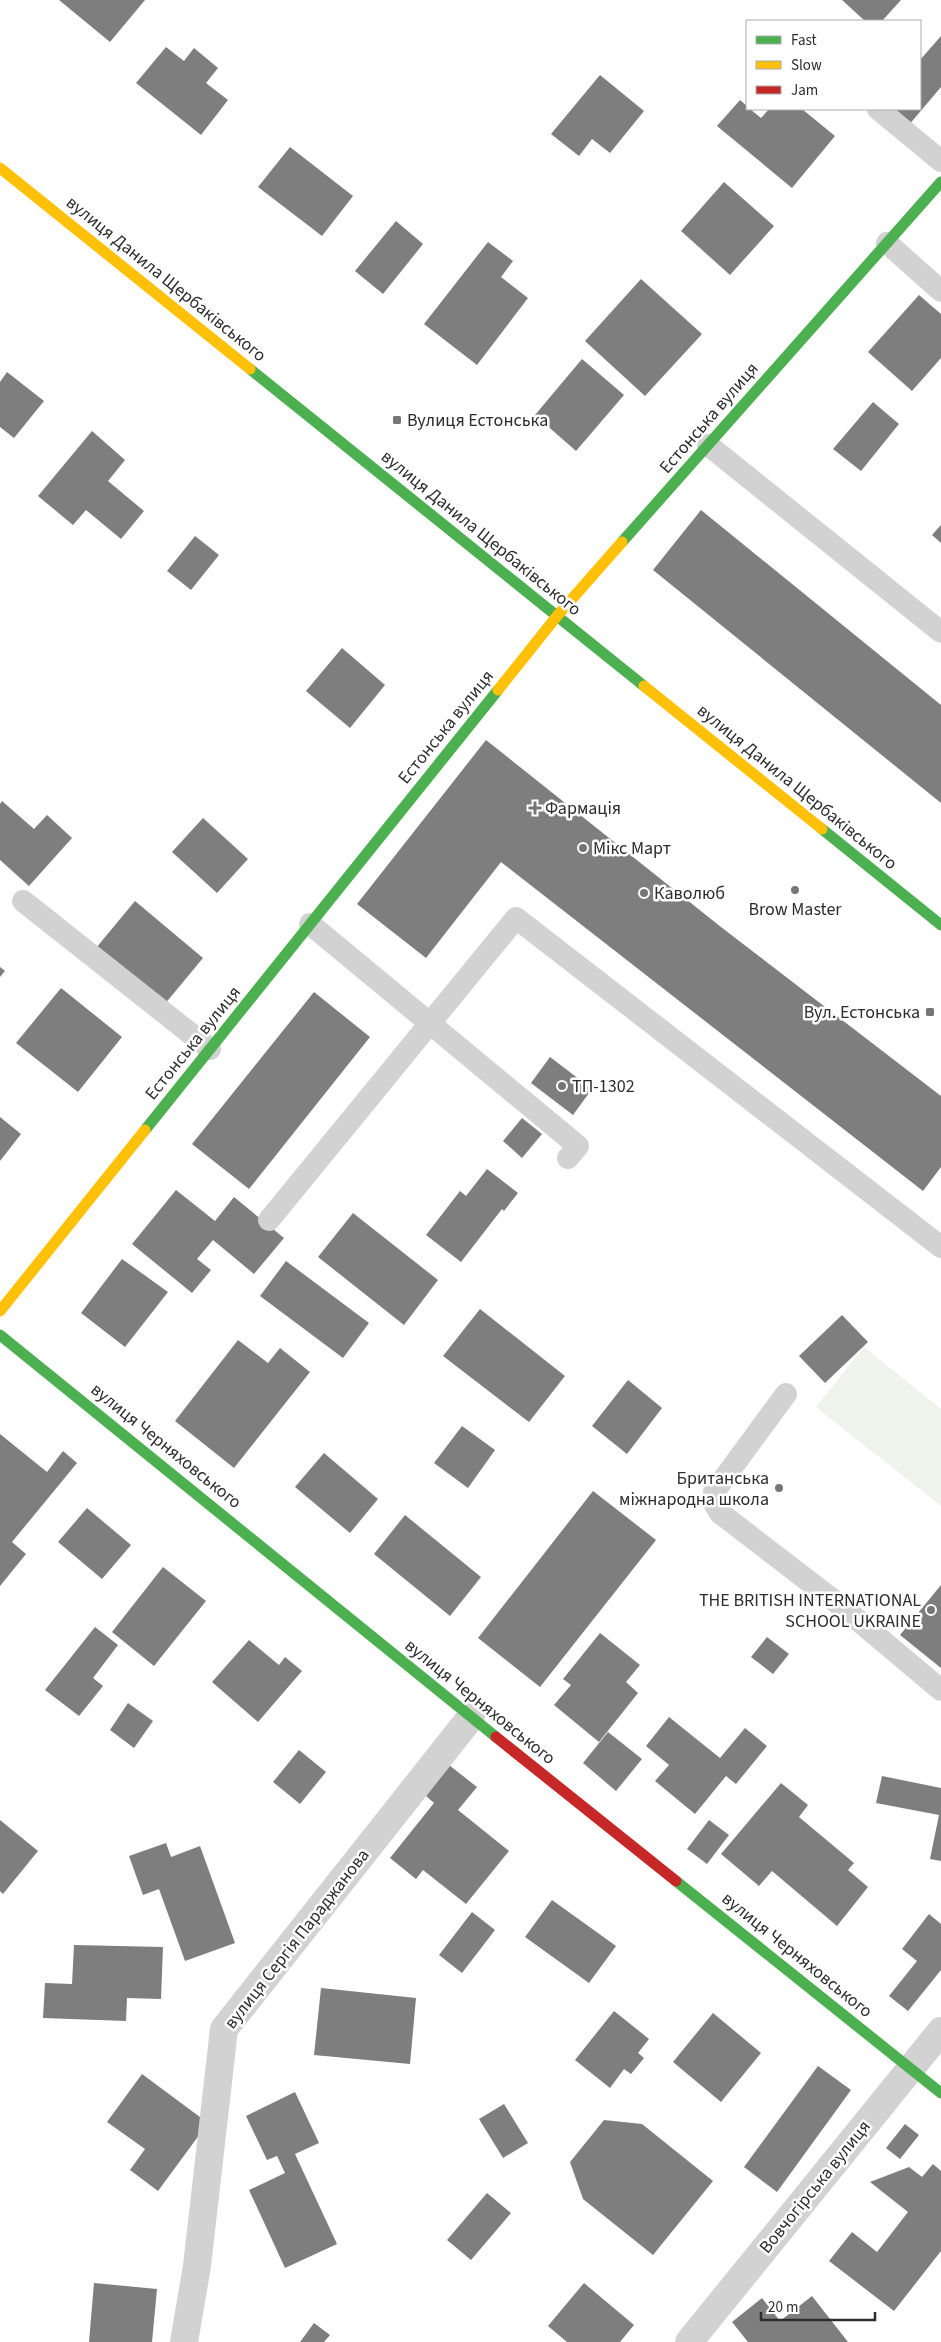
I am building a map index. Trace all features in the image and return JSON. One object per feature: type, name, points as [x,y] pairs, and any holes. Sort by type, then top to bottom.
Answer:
[{"type":"street","name":"вулиця Данила Щербаківського","points":[[0,168],[941,925]]},
{"type":"street","name":"Естонська вулиця","points":[[0,1311],[557,616],[941,182]]},
{"type":"street","name":"вулиця Черняховського","points":[[0,1335],[471,1717],[941,2093]]},
{"type":"street","name":"вулиця Сергія Параджанова","points":[[184,2342],[197,2266],[224,2029],[471,1717]]},
{"type":"street","name":"Вовчогірська вулиця","points":[[689,2342],[941,2031]]},
{"type":"lane","points":[[879,110],[941,161]]},
{"type":"lane","points":[[887,243],[941,291]]},
{"type":"lane","points":[[708,446],[941,632]]},
{"type":"lane","points":[[23,901],[210,1049]]},
{"type":"lane","points":[[269,1220],[516,918],[941,1247]]},
{"type":"lane","points":[[310,924],[578,1146],[568,1158]]},
{"type":"lane","points":[[786,1394],[714,1492],[714,1503],[720,1513],[841,1606],[941,1690]]},
{"type":"shaded area","points":[[864,1347],[941,1409],[941,1506],[816,1407]]},
{"type":"building","points":[[59,0],[145,0],[110,42]]},
{"type":"building","points":[[842,0],[901,0],[883,20],[864,20]]},
{"type":"building","points":[[941,36],[941,87],[908,126],[889,110],[921,110],[921,59]]},
{"type":"building","points":[[166,47],[184,61],[194,48],[218,68],[206,83],[228,100],[201,135],[136,83]]},
{"type":"building","points":[[600,75],[644,111],[610,153],[592,139],[579,156],[551,134]]},
{"type":"building","points":[[740,100],[746,105],[746,110],[751,110],[761,118],[768,110],[803,110],[835,136],[792,188],[717,126]]},
{"type":"building","points":[[290,147],[353,196],[322,236],[258,187]]},
{"type":"building","points":[[724,182],[774,226],[730,275],[681,231]]},
{"type":"building","points":[[396,221],[423,244],[383,294],[355,271]]},
{"type":"building","points":[[488,242],[513,261],[501,277],[528,298],[477,365],[424,324]]},
{"type":"building","points":[[641,279],[702,334],[645,396],[585,341]]},
{"type":"building","points":[[919,295],[941,314],[941,358],[912,391],[868,352]]},
{"type":"building","points":[[582,359],[624,395],[576,451],[535,415]]},
{"type":"building","points":[[7,372],[44,401],[14,438],[0,427],[0,382]]},
{"type":"building","points":[[873,402],[899,424],[861,471],[833,449]]},
{"type":"building","points":[[92,431],[125,460],[108,481],[144,511],[121,539],[86,510],[73,525],[38,496]]},
{"type":"building","points":[[701,510],[941,705],[941,803],[653,570]]},
{"type":"building","points":[[941,525],[941,543],[932,535]]},
{"type":"building","points":[[195,536],[219,555],[191,590],[167,571]]},
{"type":"building","points":[[342,648],[385,685],[350,728],[306,691]]},
{"type":"building","points":[[486,740],[721,927],[941,1096],[941,1167],[923,1191],[501,862],[426,958],[357,904]]},
{"type":"building","points":[[2,801],[34,829],[47,815],[72,838],[29,886],[0,860],[0,804]]},
{"type":"building","points":[[203,818],[248,859],[217,893],[172,852]]},
{"type":"building","points":[[135,901],[203,958],[164,1005],[96,948]]},
{"type":"building","points":[[0,967],[5,971],[0,977]]},
{"type":"building","points":[[61,988],[122,1037],[78,1092],[16,1043]]},
{"type":"building","points":[[314,992],[370,1037],[249,1189],[192,1144]]},
{"type":"building","name":"ТП-1302","points":[[550,1057],[592,1089],[573,1115],[531,1083]]},
{"type":"building","points":[[0,1117],[21,1134],[0,1161]]},
{"type":"building","points":[[522,1118],[542,1134],[522,1158],[503,1141]]},
{"type":"building","points":[[487,1169],[518,1193],[504,1211],[502,1209],[461,1262],[426,1235],[460,1191],[466,1196]]},
{"type":"building","points":[[176,1190],[215,1221],[234,1197],[284,1238],[254,1274],[213,1240],[197,1259],[211,1270],[192,1293],[132,1244]]},
{"type":"building","points":[[353,1213],[438,1280],[404,1325],[318,1257]]},
{"type":"building","points":[[122,1259],[168,1292],[125,1347],[81,1313]]},
{"type":"building","points":[[286,1261],[369,1323],[343,1358],[260,1296]]},
{"type":"building","points":[[480,1309],[565,1376],[529,1422],[443,1356]]},
{"type":"building","points":[[842,1315],[868,1342],[825,1383],[799,1356]]},
{"type":"building","points":[[238,1340],[268,1363],[280,1348],[310,1372],[234,1468],[175,1421]]},
{"type":"building","points":[[628,1380],[662,1408],[627,1454],[592,1426]]},
{"type":"building","points":[[462,1426],[495,1450],[468,1488],[434,1463]]},
{"type":"building","points":[[0,1434],[47,1472],[63,1451],[77,1463],[12,1542],[26,1554],[0,1586]]},
{"type":"building","points":[[324,1453],[378,1499],[350,1533],[295,1487]]},
{"type":"building","points":[[593,1491],[656,1540],[540,1687],[478,1638]]},
{"type":"building","points":[[87,1508],[131,1545],[102,1579],[58,1542]]},
{"type":"building","points":[[405,1515],[481,1577],[450,1616],[374,1554]]},
{"type":"building","points":[[163,1567],[206,1601],[154,1666],[112,1632]]},
{"type":"building","name":"THE BRITISH INTERNATIONAL SCHOOL UKRAINE","points":[[941,1585],[941,1668],[900,1635]]},
{"type":"building","points":[[95,1627],[118,1645],[93,1678],[103,1686],[79,1716],[45,1690]]},
{"type":"building","points":[[600,1633],[640,1665],[626,1682],[638,1693],[599,1742],[554,1705],[571,1685],[563,1679]]},
{"type":"building","points":[[767,1637],[789,1654],[773,1674],[751,1657]]},
{"type":"building","points":[[249,1640],[279,1665],[285,1657],[302,1671],[258,1722],[212,1682]]},
{"type":"building","points":[[128,1703],[153,1721],[134,1748],[110,1730]]},
{"type":"building","points":[[669,1717],[720,1758],[745,1728],[767,1746],[736,1784],[726,1776],[695,1814],[655,1781],[669,1765],[646,1746]]},
{"type":"building","points":[[608,1732],[642,1759],[616,1791],[583,1763]]},
{"type":"building","points":[[299,1750],[326,1772],[300,1804],[273,1782]]},
{"type":"building","points":[[449,1765],[477,1787],[458,1810],[509,1851],[466,1904],[423,1870],[416,1879],[390,1858],[434,1803],[425,1795]]},
{"type":"building","points":[[882,1776],[941,1788],[941,1861],[930,1859],[939,1815],[876,1803]]},
{"type":"building","points":[[781,1783],[808,1805],[799,1817],[854,1863],[848,1870],[868,1887],[837,1926],[772,1871],[759,1886],[721,1854]]},
{"type":"building","points":[[0,1820],[38,1851],[3,1894],[0,1891]]},
{"type":"building","points":[[709,1820],[729,1835],[707,1864],[687,1849]]},
{"type":"building","points":[[166,1843],[171,1857],[200,1846],[235,1943],[185,1961],[159,1889],[143,1895],[129,1856]]},
{"type":"building","points":[[552,1900],[616,1946],[589,1983],[525,1937]]},
{"type":"building","points":[[472,1912],[495,1930],[462,1973],[439,1955]]},
{"type":"building","points":[[929,1914],[941,1924],[941,1970],[908,2011],[889,1996],[917,1961],[902,1949]]},
{"type":"building","points":[[74,1945],[163,1947],[161,1999],[127,1998],[126,2021],[43,2018],[45,1983],[72,1984]]},
{"type":"building","points":[[321,1988],[416,1998],[410,2064],[314,2055]]},
{"type":"building","points":[[614,2011],[649,2039],[638,2053],[644,2058],[631,2074],[624,2069],[610,2088],[575,2060]]},
{"type":"building","points":[[713,2013],[761,2053],[721,2102],[673,2062]]},
{"type":"building","points":[[818,2066],[851,2090],[777,2192],[744,2167]]},
{"type":"building","points":[[142,2074],[208,2123],[158,2191],[130,2170],[145,2149],[107,2122]]},
{"type":"building","points":[[295,2092],[319,2143],[295,2154],[337,2244],[285,2268],[249,2190],[285,2173],[277,2156],[267,2160],[246,2116]]},
{"type":"building","points":[[504,2104],[528,2143],[503,2158],[479,2119]]},
{"type":"building","points":[[604,2120],[642,2124],[713,2181],[653,2255],[583,2199],[570,2162]]},
{"type":"building","points":[[905,2124],[919,2135],[900,2159],[886,2148]]},
{"type":"building","points":[[933,2164],[941,2171],[941,2251],[894,2311],[829,2261],[852,2232],[877,2252],[908,2212],[870,2182],[909,2167],[922,2177]]},
{"type":"building","points":[[487,2193],[511,2213],[471,2260],[447,2240]]},
{"type":"building","points":[[94,2283],[157,2289],[152,2342],[89,2342]]},
{"type":"building","points":[[584,2283],[634,2325],[620,2342],[567,2342],[548,2326]]},
{"type":"building","points":[[812,2296],[848,2342],[748,2342],[732,2322],[762,2298],[780,2321]]},
{"type":"building","points":[[314,2323],[330,2335],[324,2342],[300,2342]]},
{"type":"traffic: fast","points":[[622,542],[941,182]]},
{"type":"traffic: fast","points":[[250,369],[644,686]]},
{"type":"traffic: fast","points":[[145,1130],[498,690]]},
{"type":"traffic: fast","points":[[822,829],[941,925]]},
{"type":"traffic: fast","points":[[0,1335],[496,1737]]},
{"type":"traffic: fast","points":[[676,1881],[941,2093]]},
{"type":"traffic: slow","points":[[0,168],[250,369]]},
{"type":"traffic: slow","points":[[498,690],[557,616],[622,542]]},
{"type":"traffic: slow","points":[[644,686],[822,829]]},
{"type":"traffic: slow","points":[[0,1311],[145,1130]]},
{"type":"traffic: jam","points":[[496,1737],[676,1881]]},
{"type":"place","name":"Вулиця Естонська","points":[[397,420]]},
{"type":"place","name":"Фармація","points":[[535,808]]},
{"type":"place","name":"Мікс Март","points":[[583,848]]},
{"type":"place","name":"Brow Master","points":[[795,890]]},
{"type":"place","name":"Каволюб","points":[[644,893]]},
{"type":"place","name":"Вул. Естонська","points":[[930,1012]]},
{"type":"place","name":"ТП-1302","points":[[562,1086]]},
{"type":"place","name":"Британська міжнародна школа","points":[[779,1488]]},
{"type":"place","name":"THE BRITISH INTERNATIONAL SCHOOL UKRAINE","points":[[931,1610]]}]
